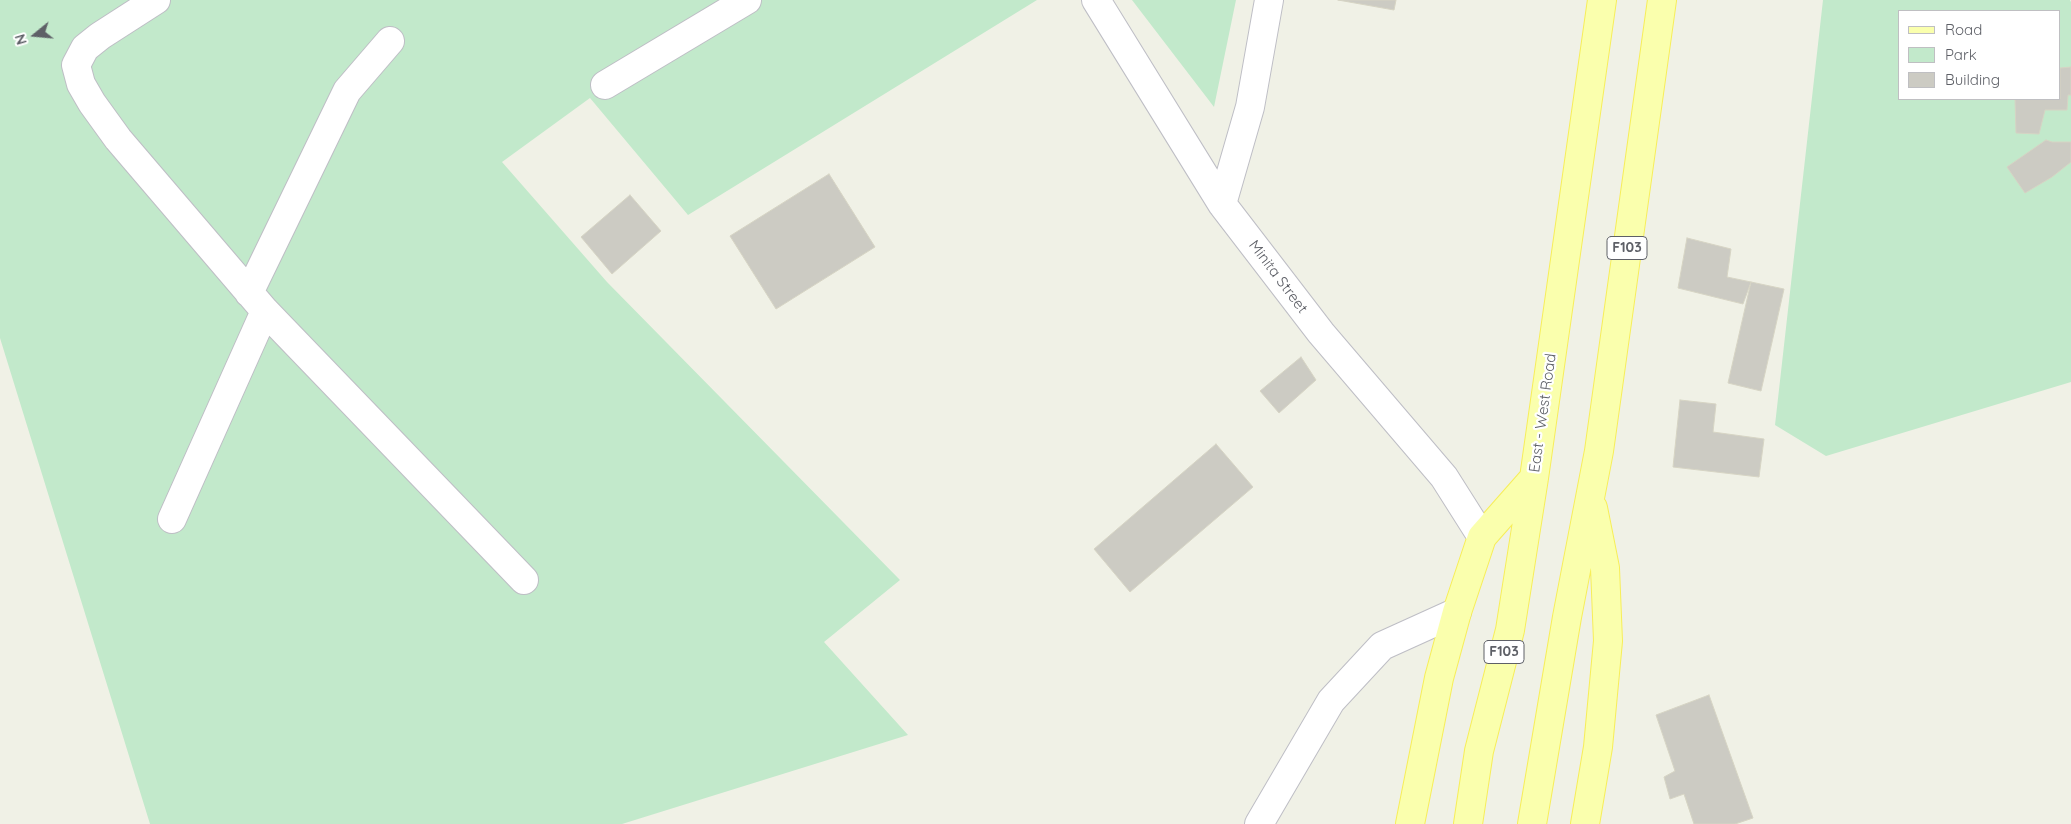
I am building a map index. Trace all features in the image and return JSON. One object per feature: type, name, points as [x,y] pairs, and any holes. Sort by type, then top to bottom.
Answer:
[{"type":"main road","name":"East - West Road","points":[[1468,824],[1479,751],[1510,630],[1534,478],[1602,0]]},
{"type":"main road","name":"F103","points":[[1532,824],[1567,617],[1591,495],[1662,0]]},
{"type":"main road","points":[[1410,824],[1439,678],[1457,612],[1482,537],[1534,478]]},
{"type":"main road","points":[[1585,824],[1598,748],[1608,641],[1605,568],[1591,495]]},
{"type":"street","points":[[156,0],[100,36],[85,48],[76,65],[81,84],[118,139],[257,302],[524,580]]},
{"type":"street","points":[[605,85],[747,0]]},
{"type":"street","name":"Minita Street","points":[[1096,0],[1222,204],[1321,333],[1444,477],[1482,537]]},
{"type":"street","points":[[1222,204],[1250,107],[1269,0]]},
{"type":"street","points":[[172,519],[257,302],[347,91],[390,40]]},
{"type":"street","points":[[1258,824],[1331,701],[1382,646],[1457,612]]},
{"type":"green space","points":[[0,0],[1037,0],[688,215],[590,98],[502,162],[607,282],[900,580],[824,642],[908,735],[622,824],[150,824],[0,338]]},
{"type":"green space","points":[[1132,0],[1236,0],[1214,107]]},
{"type":"green space","points":[[1823,0],[2070,0],[2071,382],[1826,456],[1775,425]]},
{"type":"building","points":[[1338,0],[1396,0],[1394,10]]},
{"type":"building","points":[[2071,67],[2071,95],[2068,95],[2067,110],[2045,110],[2039,134],[2016,133],[2015,100],[2061,100],[2061,68]]},
{"type":"building","points":[[2046,140],[2052,142],[2071,142],[2071,162],[2052,177],[2025,193],[2007,167]]},
{"type":"building","points":[[829,174],[875,247],[776,309],[730,236]]},
{"type":"building","points":[[630,195],[661,231],[612,274],[581,237]]},
{"type":"building","points":[[1687,238],[1731,249],[1727,277],[1751,282],[1743,304],[1678,288]]},
{"type":"building","points":[[1751,282],[1784,289],[1761,391],[1728,383]]},
{"type":"building","points":[[1301,357],[1316,380],[1279,413],[1260,391]]},
{"type":"building","points":[[1680,400],[1716,404],[1713,432],[1764,439],[1759,477],[1673,467]]},
{"type":"building","points":[[1216,444],[1253,487],[1130,592],[1094,549]]},
{"type":"building","points":[[1709,695],[1753,818],[1735,824],[1694,824],[1684,794],[1670,799],[1664,777],[1675,771],[1656,715]]}]
